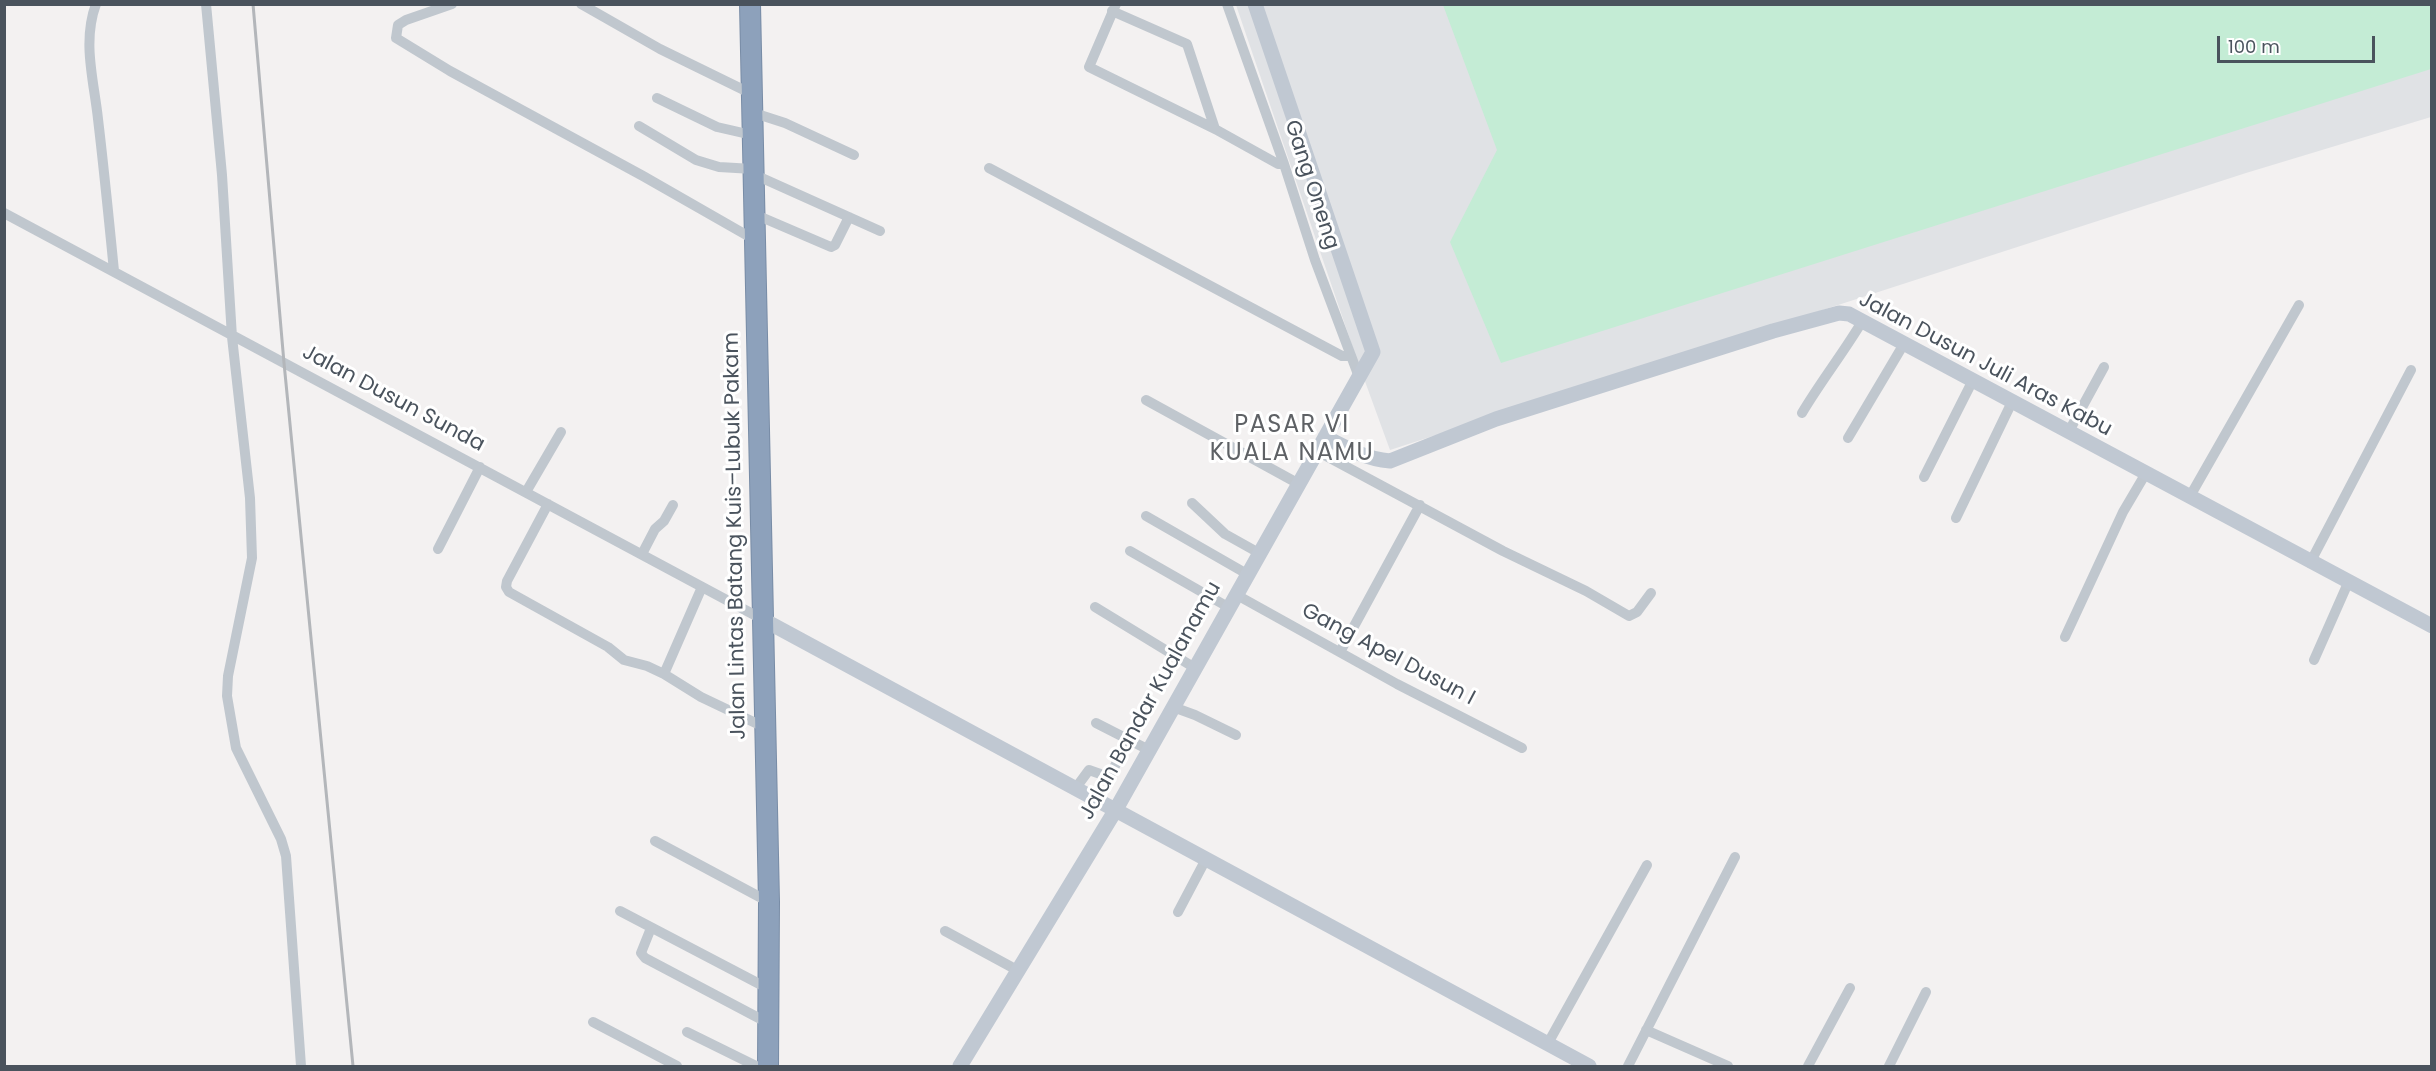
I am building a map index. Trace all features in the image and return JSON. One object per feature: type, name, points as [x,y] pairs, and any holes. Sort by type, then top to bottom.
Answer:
[{"type":"highway","name":"Jalan Lintas Batang Kuis–Lubuk Pakam","points":[[750,4],[769,902],[768,1066]]},
{"type":"street","points":[[96,4],[90,20],[89,56],[114,271]]},
{"type":"street","points":[[206,4],[222,175],[232,337],[250,498],[252,558],[228,676],[227,696],[236,748],[281,839],[286,856],[301,1066]]},
{"type":"street","points":[[452,4],[406,20],[398,25],[396,38],[450,71],[755,240]]},
{"type":"street","points":[[581,4],[785,123],[854,154]]},
{"type":"street","name":"Gang Oneng","points":[[1227,4],[1284,164],[1315,260],[1359,377]]},
{"type":"street","name":"Jalan Bandar Kualanamu","points":[[960,1066],[1115,811],[1373,352],[1255,4]]},
{"type":"street","points":[[1215,129],[1187,44],[1114,8],[1089,67],[1215,129],[1278,164],[1284,164]]},
{"type":"street","points":[[657,98],[717,127],[752,135]]},
{"type":"street","points":[[639,126],[696,160],[753,171],[880,231]]},
{"type":"street","points":[[989,168],[1270,319],[1342,356],[1350,356]]},
{"type":"street","name":"Jalan Dusun Sunda","points":[[4,213],[762,619]]},
{"type":"street","points":[[754,214],[831,247],[836,245],[849,217]]},
{"type":"street","points":[[2189,498],[2299,305]]},
{"type":"street","name":"Jalan Dusun Juli Aras Kabu","points":[[1321,444],[1377,460],[1390,460],[1496,419],[1773,330],[1839,313],[1849,314],[1905,342],[2068,433],[2432,627]]},
{"type":"street","points":[[1802,413],[1820,382],[1842,355],[1863,320]]},
{"type":"street","points":[[1848,438],[1905,342]]},
{"type":"street","points":[[2068,433],[2104,367]]},
{"type":"street","points":[[2310,563],[2411,370]]},
{"type":"street","points":[[1924,477],[1973,380]]},
{"type":"street","points":[[1146,400],[1299,484]]},
{"type":"street","points":[[1956,518],[2012,402]]},
{"type":"street","points":[[526,492],[561,432]]},
{"type":"street","points":[[1321,444],[1351,468],[1503,551],[1586,591],[1629,616],[1637,612],[1651,593]]},
{"type":"street","points":[[1351,468],[1359,454]]},
{"type":"street","points":[[438,549],[480,467]]},
{"type":"street","points":[[2065,637],[2123,512],[2146,473]]},
{"type":"street","points":[[1192,503],[1225,534],[1259,553]]},
{"type":"street","points":[[548,504],[507,581],[507,589],[608,646],[624,660],[647,666],[664,674],[701,697],[764,727]]},
{"type":"street","points":[[642,555],[655,529],[664,521],[673,505]]},
{"type":"street","points":[[1340,652],[1420,505]]},
{"type":"street","points":[[1146,516],[1247,574]]},
{"type":"street","name":"Gang Apel Dusun I","points":[[1130,551],[1340,652],[1522,748]]},
{"type":"street","points":[[2314,660],[2348,583]]},
{"type":"street","points":[[664,674],[702,587]]},
{"type":"street","points":[[1095,607],[1195,668]]},
{"type":"street","points":[[762,619],[1589,1066]]},
{"type":"street","points":[[1173,707],[1236,735]]},
{"type":"street","points":[[1096,723],[1149,750]]},
{"type":"street","points":[[1076,789],[1089,770],[1106,776],[1110,775],[1129,740]]},
{"type":"street","points":[[1118,762],[1137,772]]},
{"type":"street","points":[[655,841],[769,902]]},
{"type":"street","points":[[1628,1066],[1735,857]]},
{"type":"street","points":[[1178,912],[1206,859]]},
{"type":"street","points":[[1547,1045],[1647,866]]},
{"type":"street","points":[[620,911],[770,989]]},
{"type":"street","points":[[651,928],[642,948],[641,953],[645,958],[770,1024]]},
{"type":"street","points":[[945,931],[1017,970]]},
{"type":"street","points":[[1808,1066],[1850,988]]},
{"type":"street","points":[[1889,1066],[1926,992]]},
{"type":"street","points":[[592,1022],[676,1066]]},
{"type":"street","points":[[1646,1030],[1728,1066]]},
{"type":"street","points":[[687,1032],[756,1066]]},
{"type":"shaded area","points":[[1236,5],[2431,5],[2431,117],[2246,173],[1390,450]]},
{"type":"green space","points":[[1443,5],[2431,5],[2431,69],[1501,363],[1450,242],[1497,150]]},
{"type":"railway","points":[[253,4],[284,363],[353,1066]]},
{"type":"district","name":"PASAR VI KUALA NAMU","points":[[1292,440]]}]
